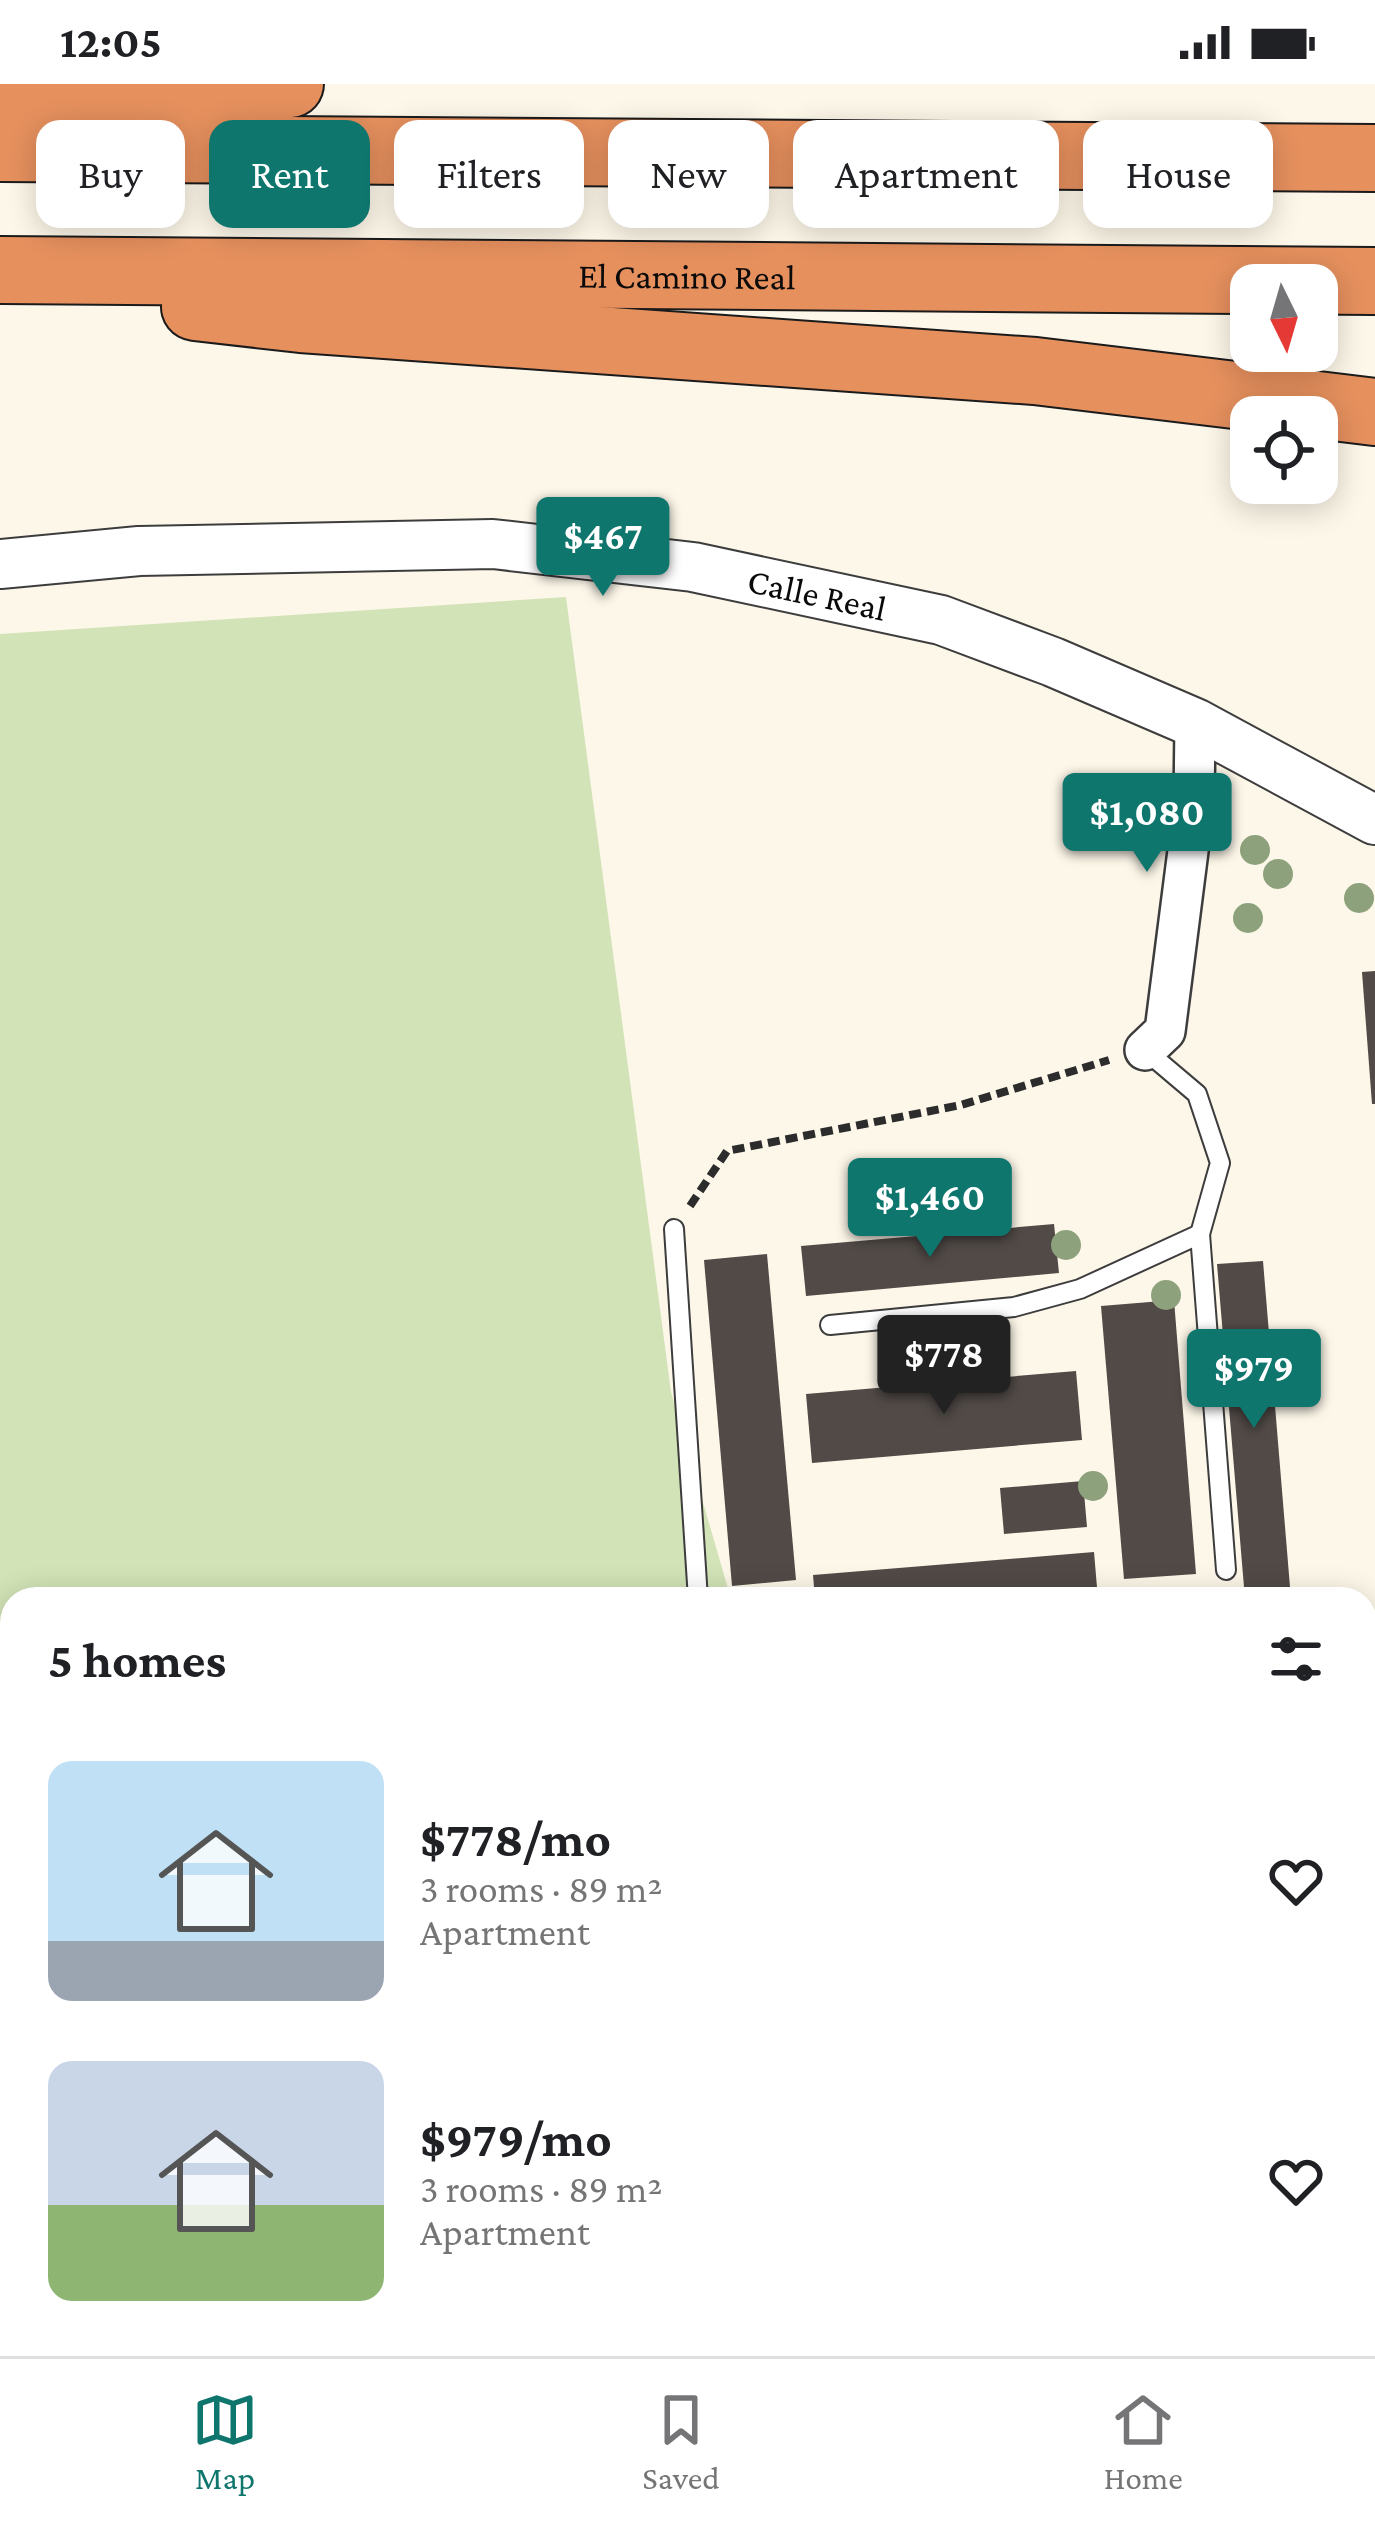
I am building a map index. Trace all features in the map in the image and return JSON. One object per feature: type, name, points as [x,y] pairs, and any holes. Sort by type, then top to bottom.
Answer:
[{"type":"highway","points":[[0,106],[290,84]]},
{"type":"highway","points":[[0,148],[1375,158]]},
{"type":"highway","points":[[26,269],[205,310],[1035,371],[1375,412]]},
{"type":"highway","name":"El Camino Real","points":[[26,269],[1375,281]]},
{"type":"street","name":"Calle Real","points":[[0,564],[139,551],[493,544],[693,567],[940,620],[1195,723],[1375,820]]},
{"type":"street","points":[[1145,1050],[1165,1031],[1195,804],[1195,723]]},
{"type":"lane","points":[[1145,1050],[1197,1094],[1220,1162],[1200,1234],[1226,1570]]},
{"type":"lane","points":[[674,1229],[697,1587]]},
{"type":"lane","points":[[830,1325],[1014,1307],[1080,1289],[1200,1234]]},
{"type":"path","points":[[674,1229],[727,1151],[962,1105],[1145,1050]]},
{"type":"green space","points":[[566,597],[671,1392],[728,1587],[0,1587],[0,634]]},
{"type":"building","points":[[1375,971],[1375,1104],[1372,1104],[1362,972]]},
{"type":"building","points":[[1054,1224],[1059,1273],[806,1296],[801,1246]]},
{"type":"building","points":[[767,1254],[796,1580],[732,1586],[704,1260]]},
{"type":"building","points":[[1263,1261],[1290,1587],[1244,1587],[1217,1264]]},
{"type":"building","points":[[1174,1300],[1196,1574],[1124,1579],[1101,1306]]},
{"type":"building","points":[[1076,1371],[1082,1440],[812,1463],[806,1394]]},
{"type":"building","points":[[1083,1481],[1087,1527],[1004,1534],[1000,1488]]},
{"type":"building","points":[[1094,1552],[1097,1587],[814,1587],[813,1575]]}]
